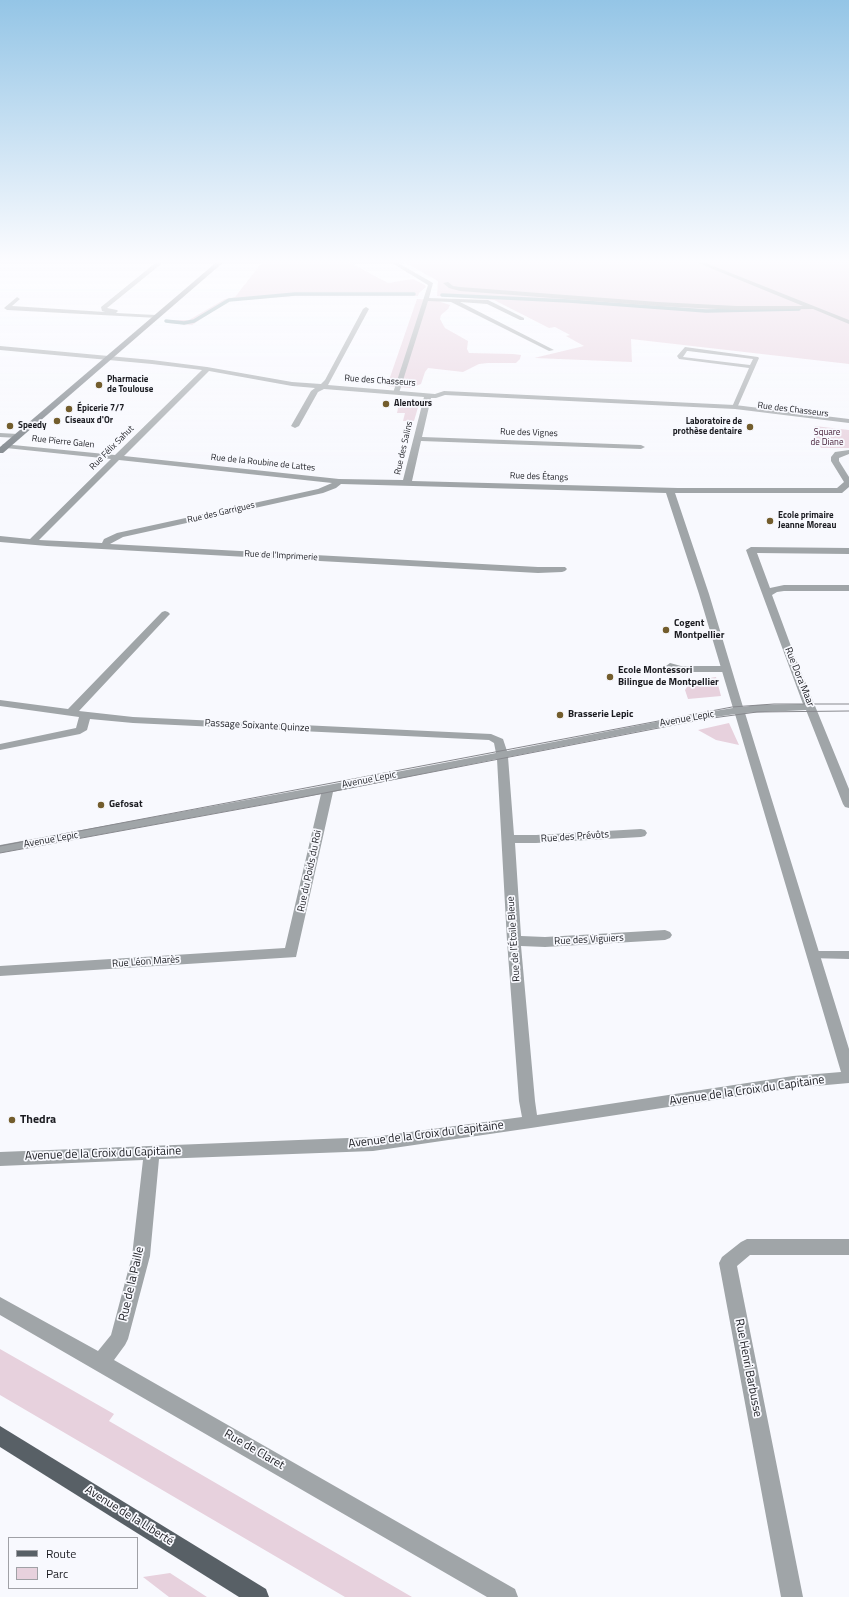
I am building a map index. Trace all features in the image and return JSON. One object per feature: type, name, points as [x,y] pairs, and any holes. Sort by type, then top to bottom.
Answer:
[{"type":"main road","points":[[3,449],[135,335]]},
{"type":"main road","name":"Avenue de la Liberté","points":[[0,1436],[258,1597]]},
{"type":"street","points":[[295,426],[315,390],[322,387],[328,381],[353,335]]},
{"type":"street","name":"Rue des Chasseurs","points":[[0,348],[109,357],[207,369],[279,383],[432,396],[442,400],[734,410],[849,421]]},
{"type":"street","name":"Rue Félix Sahut","points":[[32,542],[207,369]]},
{"type":"street","name":"Rue des Salins","points":[[407,483],[417,439],[432,396]]},
{"type":"street","name":"Rue des Chasseurs","points":[[734,410],[849,426]]},
{"type":"street","points":[[0,435],[18,436]]},
{"type":"street","name":"Rue des Vignes","points":[[417,439],[641,448]]},
{"type":"street","name":"Rue Pierre Galen","points":[[3,449],[117,457]]},
{"type":"street","name":"Rue des Étangs","points":[[407,483],[670,491],[839,491],[845,487],[848,482],[835,457],[838,454],[849,452]]},
{"type":"street","name":"Rue de la Roubine de Lattes","points":[[117,457],[339,481],[407,483]]},
{"type":"street","name":"Rue des Garrigues","points":[[105,546],[107,541],[120,535],[320,491],[333,486],[339,481]]},
{"type":"street","points":[[670,491],[704,594],[849,1074]]},
{"type":"street","name":"Rue de l'Imprimerie","points":[[0,539],[538,570],[562,569]]},
{"type":"street","name":"Rue Dora Maar","points":[[849,551],[751,550],[768,593],[790,657],[849,804]]},
{"type":"street","points":[[768,593],[774,589],[784,588],[849,588]]},
{"type":"street","points":[[71,713],[165,614]]},
{"type":"street","name":"Passage Soixante Quinze","points":[[0,702],[85,715],[133,720],[491,737],[500,741],[502,755]]},
{"type":"street","name":"Avenue Lepic","points":[[0,849],[328,789],[738,710],[811,707]]},
{"type":"street","points":[[0,747],[76,732],[81,730],[85,715]]},
{"type":"street","name":"Rue de l'Étoile Bleue","points":[[502,755],[514,941],[527,1101],[531,1122]]},
{"type":"street","name":"Rue du Poids du Roi","points":[[292,953],[328,789]]},
{"type":"street","name":"Rue des Prévôts","points":[[508,840],[517,838],[536,840],[641,833]]},
{"type":"street","name":"Rue des Viguiers","points":[[514,941],[545,942],[665,935]]},
{"type":"street","name":"Rue Léon Marès","points":[[0,972],[292,953]]},
{"type":"street","name":"Avenue de la Croix du Capitaine","points":[[0,1159],[374,1144],[531,1122],[792,1082],[849,1077]]},
{"type":"street","name":"Rue de la Paille","points":[[101,1361],[119,1339],[141,1256],[152,1152]]},
{"type":"street","name":"Rue Henri Barbusse","points":[[792,1597],[728,1264],[747,1247],[849,1247]]},
{"type":"street","name":"Rue de Claret","points":[[0,1305],[101,1361],[507,1597]]},
{"type":"lane","points":[[396,393],[416,335]]},
{"type":"lane","points":[[520,335],[551,350]]},
{"type":"lane","points":[[734,410],[756,358],[688,349],[685,349],[680,356],[752,367]]},
{"type":"lane","points":[[670,666],[681,669],[726,669]]},
{"type":"lane","points":[[813,955],[849,955]]},
{"type":"green space","points":[[405,335],[457,335],[468,341],[467,349],[469,353],[521,355],[520,359],[516,363],[479,364],[463,372],[428,368],[421,384],[410,388],[387,386]]},
{"type":"green space","points":[[849,335],[849,364],[631,339],[632,362],[534,358],[584,346],[566,336]]},
{"type":"green space","points":[[400,399],[413,400],[419,404],[414,421],[403,421],[405,413],[397,413]]},
{"type":"green space","name":"Square de Diane","points":[[815,426],[849,430],[849,448],[821,448],[813,433]]},
{"type":"green space","points":[[716,677],[721,696],[688,699],[685,690],[691,681]]},
{"type":"green space","points":[[729,723],[739,745],[716,740],[698,730]]},
{"type":"green space","points":[[0,1349],[114,1414],[109,1421],[412,1597],[345,1597],[0,1395]]},
{"type":"green space","points":[[170,1573],[207,1597],[169,1597],[143,1577]]},
{"type":"tram line","points":[[0,846],[732,707],[774,704],[849,704]]},
{"type":"tram line","points":[[0,853],[273,803],[705,719],[757,712],[849,711]]},
{"type":"place","name":"Pharmacie de Toulouse","points":[[99,385]]},
{"type":"place","name":"Alentours","points":[[386,404]]},
{"type":"place","name":"Épicerie 7/7","points":[[69,409]]},
{"type":"place","name":"Ciseaux d'Or","points":[[57,421]]},
{"type":"place","name":"Speedy","points":[[10,426]]},
{"type":"place","name":"Laboratoire de prothèse dentaire","points":[[750,427]]},
{"type":"place","name":"Ecole primaire Jeanne Moreau","points":[[770,521]]},
{"type":"place","name":"Cogent Montpellier","points":[[666,630]]},
{"type":"place","name":"Ecole Montessori Bilingue de Montpellier","points":[[610,677]]},
{"type":"place","name":"Brasserie Lepic","points":[[560,715]]},
{"type":"place","name":"Gefosat","points":[[101,805]]},
{"type":"place","name":"Thedra","points":[[12,1120]]}]
